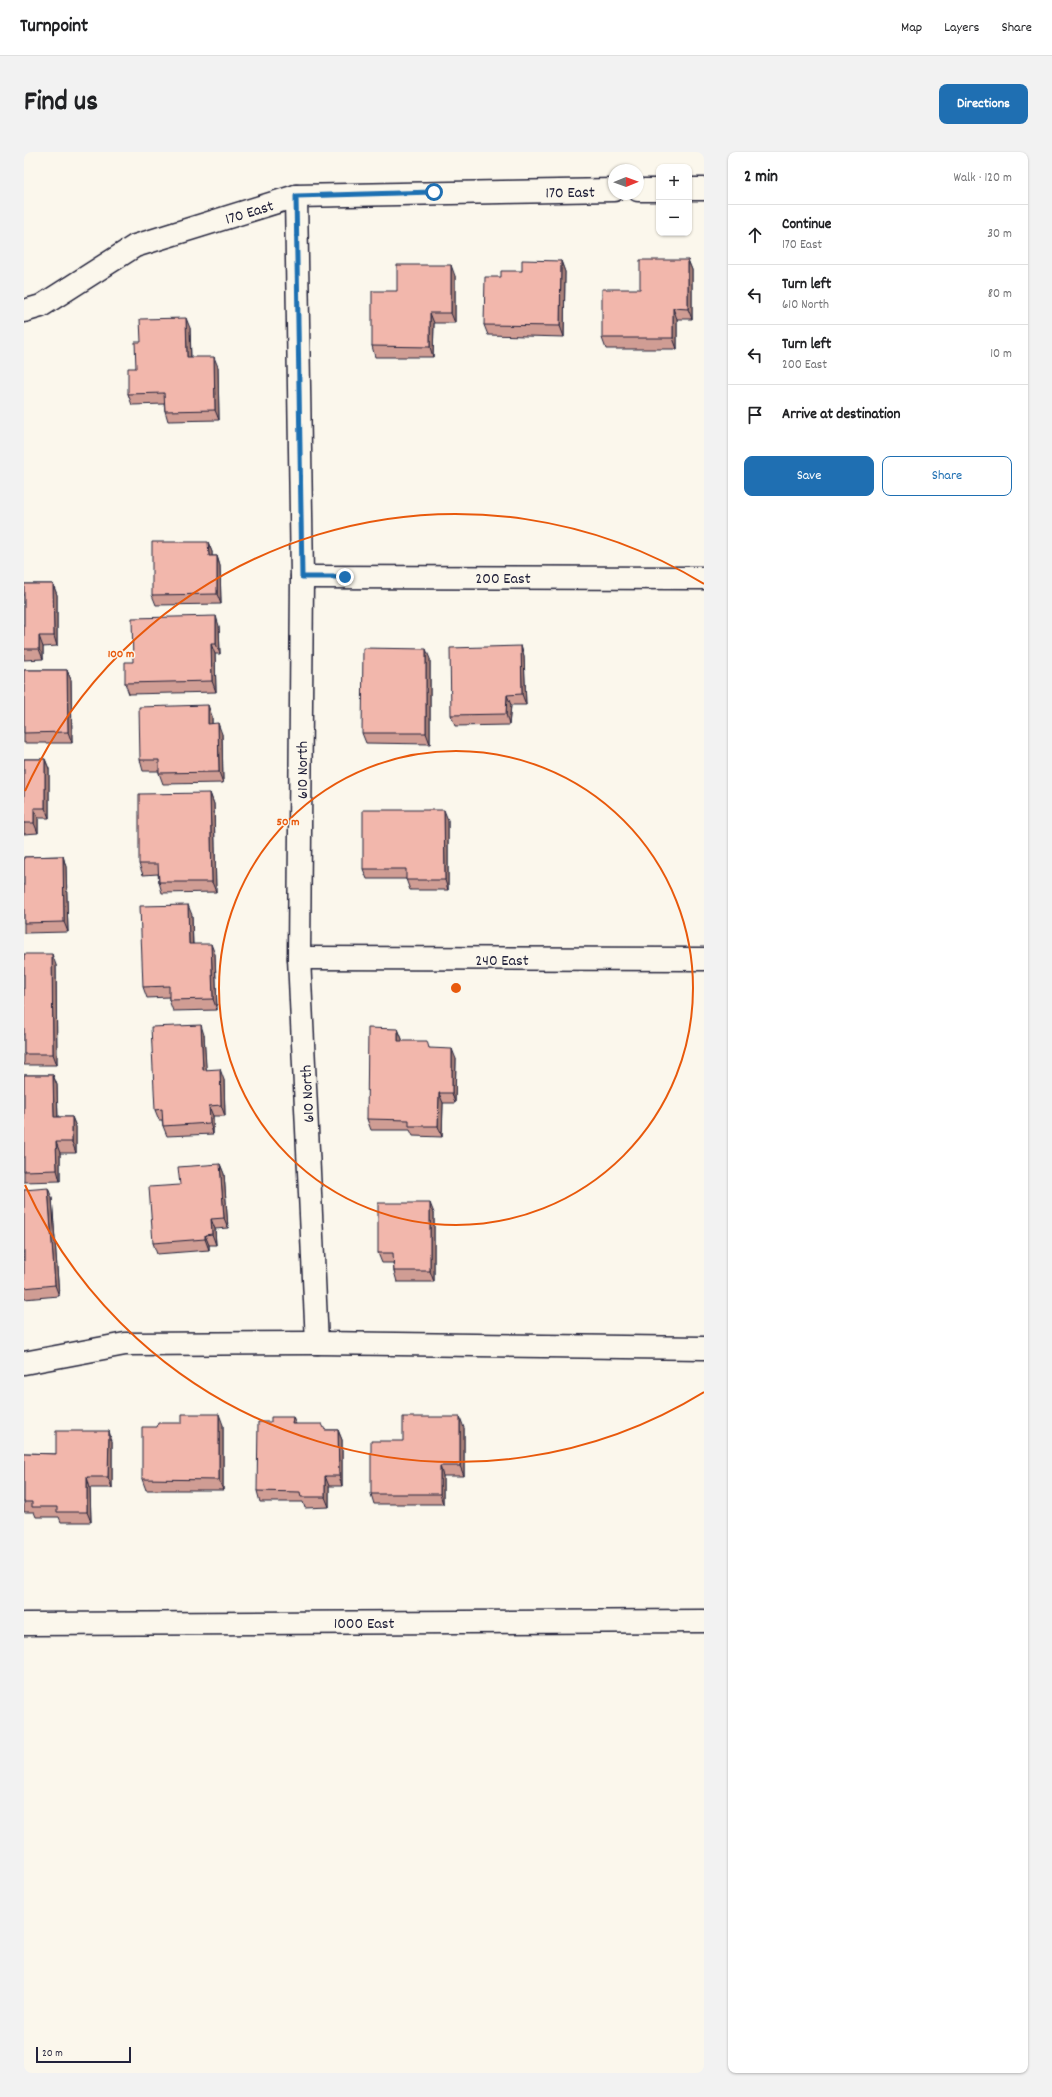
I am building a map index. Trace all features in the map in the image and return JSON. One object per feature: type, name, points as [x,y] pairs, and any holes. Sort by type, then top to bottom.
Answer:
[{"type":"street","points":[[692,189],[704,189]]},
{"type":"street","name":"170 East","points":[[24,310],[41,306],[135,246],[296,196],[608,190]]},
{"type":"street","points":[[644,190],[656,190]]},
{"type":"street","name":"610 North","points":[[296,196],[302,577],[299,958],[317,1343]]},
{"type":"street","name":"200 East","points":[[302,577],[704,578]]},
{"type":"street","name":"240 East","points":[[299,958],[704,959]]},
{"type":"street","points":[[24,1363],[125,1344],[317,1343],[704,1348]]},
{"type":"street","name":"1000 East","points":[[24,1624],[704,1621]]},
{"type":"building","points":[[522,260],[561,261],[560,326],[484,325],[485,277],[501,277],[501,271],[522,271]]},
{"type":"building","points":[[640,260],[688,260],[688,309],[673,308],[673,338],[602,338],[602,289],[640,289]]},
{"type":"building","points":[[397,265],[451,265],[451,313],[430,313],[430,347],[372,346],[372,291],[397,291]]},
{"type":"building","points":[[186,318],[187,357],[214,357],[215,410],[165,411],[164,393],[128,394],[128,368],[136,368],[135,342],[141,342],[140,319]]},
{"type":"building","points":[[152,542],[208,542],[209,556],[217,556],[217,594],[152,595]]},
{"type":"building","points":[[24,584],[53,584],[54,636],[39,636],[39,649],[24,649]]},
{"type":"building","points":[[216,616],[216,644],[211,644],[212,681],[125,683],[125,662],[133,662],[132,618]]},
{"type":"building","points":[[521,646],[522,694],[507,695],[506,714],[451,715],[450,648]]},
{"type":"building","points":[[363,648],[426,649],[426,733],[362,733]]},
{"type":"building","points":[[24,670],[67,670],[68,732],[24,733]]},
{"type":"building","points":[[208,705],[208,724],[218,723],[219,772],[159,773],[159,760],[140,760],[139,707]]},
{"type":"building","points":[[24,759],[45,759],[45,808],[34,808],[34,823],[24,823]]},
{"type":"building","points":[[210,793],[212,882],[159,882],[158,864],[139,864],[139,794]]},
{"type":"building","points":[[363,810],[444,810],[445,880],[406,880],[406,869],[363,869]]},
{"type":"building","points":[[63,856],[64,922],[24,923],[24,857]]},
{"type":"building","points":[[188,905],[189,944],[211,944],[213,999],[169,1000],[169,986],[143,987],[140,906]]},
{"type":"building","points":[[24,954],[52,954],[53,1054],[24,1054]]},
{"type":"building","points":[[201,1025],[203,1070],[220,1069],[221,1105],[209,1106],[210,1123],[163,1126],[162,1109],[155,1110],[151,1027]]},
{"type":"building","points":[[368,1028],[398,1029],[398,1041],[427,1041],[429,1048],[452,1049],[452,1093],[439,1093],[438,1126],[409,1126],[409,1120],[367,1119]]},
{"type":"building","points":[[24,1075],[53,1075],[54,1117],[72,1117],[72,1142],[56,1142],[57,1170],[24,1171]]},
{"type":"building","points":[[220,1164],[224,1218],[211,1219],[212,1234],[205,1235],[205,1239],[153,1243],[149,1187],[180,1185],[178,1167]]},
{"type":"building","points":[[48,1188],[55,1285],[24,1288],[24,1190]]},
{"type":"building","points":[[378,1203],[430,1203],[430,1271],[394,1271],[393,1253],[378,1253]]},
{"type":"building","points":[[182,1414],[219,1414],[219,1480],[142,1479],[142,1427],[157,1427],[158,1423],[182,1423]]},
{"type":"building","points":[[271,1417],[293,1417],[292,1424],[322,1424],[325,1430],[338,1430],[339,1476],[325,1476],[325,1497],[301,1497],[300,1492],[257,1491],[258,1422],[271,1422]]},
{"type":"building","points":[[403,1417],[460,1417],[460,1466],[440,1466],[440,1494],[371,1494],[371,1441],[403,1441]]},
{"type":"building","points":[[56,1431],[109,1431],[108,1477],[87,1477],[87,1512],[57,1512],[57,1507],[32,1507],[32,1502],[24,1502],[24,1453],[56,1454]]},
{"type":"route","points":[[345,577],[302,577],[296,196],[434,192]]}]
